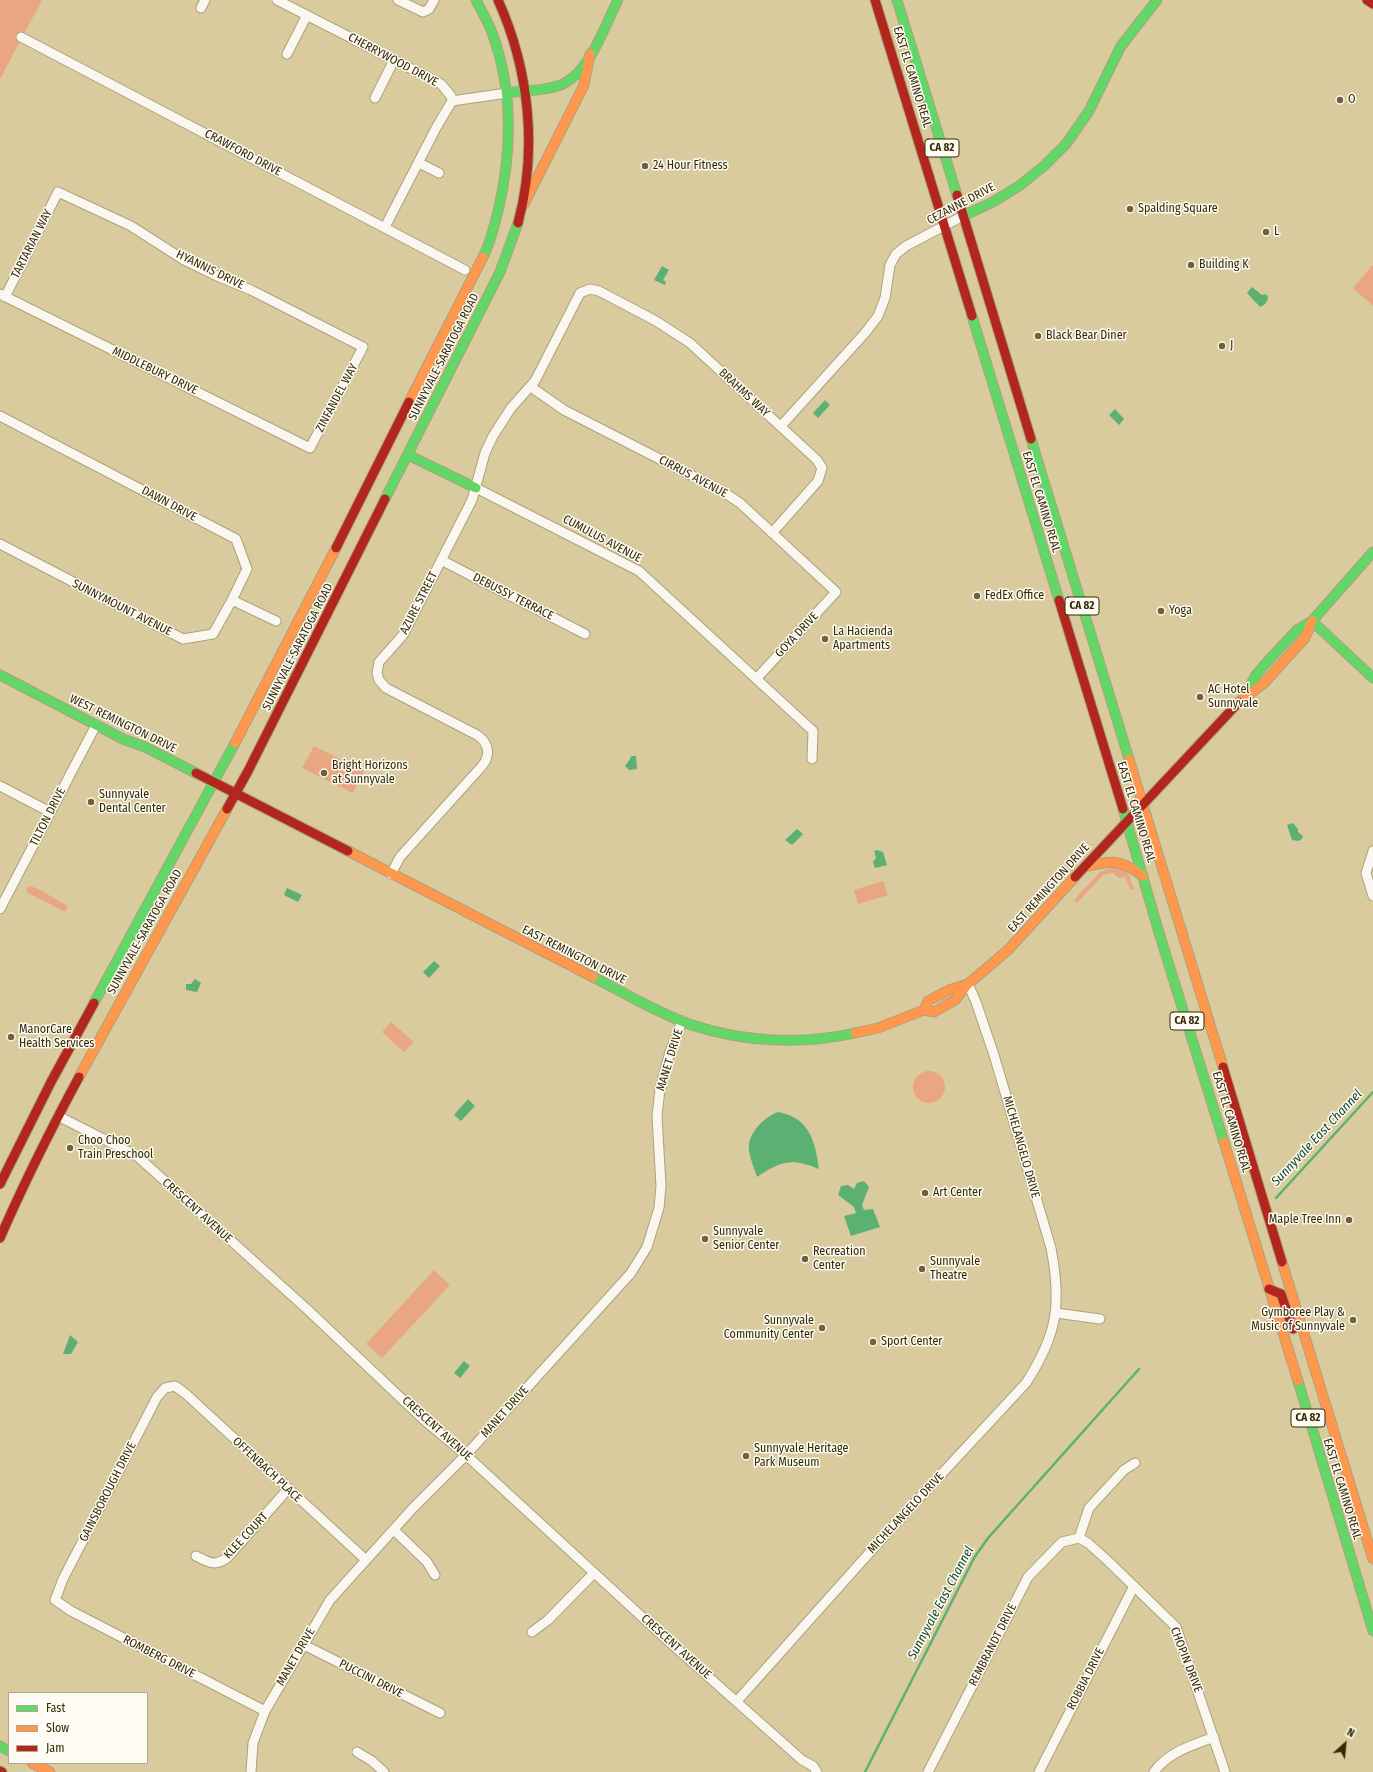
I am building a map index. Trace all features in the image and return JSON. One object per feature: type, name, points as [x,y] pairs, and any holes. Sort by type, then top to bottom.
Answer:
[{"type":"main road","points":[[476,0],[483,13],[499,54],[507,93]]},
{"type":"main road","points":[[498,0],[506,16],[520,60],[526,89],[528,145],[526,179],[521,210]]},
{"type":"main road","name":"SUNNYVALE-SARATOGA ROAD","points":[[0,1184],[51,1082],[215,783],[291,637],[485,253],[498,214],[507,169],[507,93],[564,83],[583,66],[618,0]]},
{"type":"main road","name":"EAST EL CAMINO REAL","points":[[876,0],[1373,1631]]},
{"type":"main road","name":"EAST EL CAMINO REAL","points":[[897,0],[920,80],[1037,457],[1285,1270],[1310,1357],[1373,1559]]},
{"type":"main road","name":"CEZANNE DRIVE","points":[[963,216],[991,203],[1032,176],[1052,159],[1071,138],[1086,116],[1116,54],[1128,35],[1157,0]]},
{"type":"main road","points":[[1367,0],[1373,4]]},
{"type":"main road","points":[[881,18],[894,22],[910,73],[920,80]]},
{"type":"main road","name":"SUNNYVALE-SARATOGA ROAD","points":[[0,1238],[16,1201],[58,1116],[279,712],[500,272],[521,210],[584,85],[590,54]]},
{"type":"main road","points":[[1000,408],[1008,408],[1010,411]]},
{"type":"main road","points":[[1020,434],[1026,454],[1037,457]]},
{"type":"main road","name":"CUMULUS AVENUE","points":[[408,455],[476,488]]},
{"type":"main road","points":[[1022,479],[1036,493],[1048,532],[1052,535],[1060,534]]},
{"type":"main road","name":"EAST REMINGTON DRIVE","points":[[235,794],[621,992],[682,1021],[710,1030],[744,1037],[774,1040],[800,1040],[832,1037],[878,1028],[924,1010],[928,1001],[949,990],[968,984],[1008,950],[1242,699],[1264,683],[1305,638],[1312,621],[1373,552]]},
{"type":"main road","points":[[1312,621],[1373,678]]},
{"type":"main road","name":"WEST REMINGTON DRIVE","points":[[0,675],[123,739],[145,747],[235,794]]},
{"type":"main road","points":[[1085,867],[1108,861],[1119,861],[1128,864],[1143,876]]},
{"type":"main road","points":[[1256,1244],[1277,1269],[1285,1270]]},
{"type":"main road","points":[[1269,1289],[1281,1294],[1295,1334],[1310,1357]]},
{"type":"main road","points":[[1357,1579],[1370,1590],[1373,1600]]},
{"type":"main road","points":[[34,1764],[50,1772]]},
{"type":"street","name":"CHERRYWOOD DRIVE","points":[[278,0],[441,84],[451,96],[452,102]]},
{"type":"street","points":[[398,0],[412,3],[420,11],[425,11],[430,7],[434,0]]},
{"type":"street","points":[[287,54],[307,15]]},
{"type":"street","name":"CRAWFORD DRIVE","points":[[21,37],[465,270]]},
{"type":"street","points":[[375,98],[394,60]]},
{"type":"street","points":[[385,228],[452,102],[507,93]]},
{"type":"street","points":[[419,162],[439,173]]},
{"type":"street","name":"TARTARIAN WAY","points":[[2,295],[58,192]]},
{"type":"street","name":"HYANNIS DRIVE","points":[[58,192],[131,226],[184,260],[251,290],[364,347]]},
{"type":"street","name":"CEZANNE DRIVE","points":[[780,426],[865,333],[878,316],[885,298],[890,265],[896,254],[906,246],[963,216]]},
{"type":"street","name":"BRAHMS WAY","points":[[586,290],[599,291],[679,335],[700,352],[817,460],[822,468],[818,481],[772,533]]},
{"type":"street","name":"AZURE STREET","points":[[391,874],[400,857],[482,766],[488,755],[487,747],[482,739],[477,735],[386,688],[379,680],[377,673],[379,662],[400,640],[472,500],[486,453],[493,436],[511,408],[531,387],[577,297],[580,293],[586,290]]},
{"type":"street","name":"MIDDLEBURY DRIVE","points":[[2,295],[310,448]]},
{"type":"street","name":"ZINFANDEL WAY","points":[[310,448],[364,347]]},
{"type":"street","name":"CIRRUS AVENUE","points":[[531,387],[564,410],[722,491],[740,503],[836,592]]},
{"type":"street","name":"DAWN DRIVE","points":[[0,416],[236,540],[247,569],[232,600]]},
{"type":"street","name":"CUMULUS AVENUE","points":[[476,488],[639,571],[757,678],[812,731],[812,759]]},
{"type":"street","name":"SUNNYMOUNT AVENUE","points":[[0,544],[184,639],[213,634],[232,600]]},
{"type":"street","name":"DEBUSSY TERRACE","points":[[441,560],[585,634]]},
{"type":"street","name":"GOYA DRIVE","points":[[757,678],[836,592]]},
{"type":"street","points":[[232,600],[276,621]]},
{"type":"street","name":"TILTON DRIVE","points":[[0,910],[3,897],[96,725]]},
{"type":"street","points":[[0,786],[50,812]]},
{"type":"street","points":[[1373,851],[1366,873],[1373,896]]},
{"type":"street","name":"MICHELANGELO DRIVE","points":[[737,1701],[896,1523],[1026,1383],[1041,1360],[1051,1337],[1056,1313],[1057,1276],[1051,1248],[994,1055],[976,1002],[968,984]]},
{"type":"street","name":"MANET DRIVE","points":[[251,1772],[253,1743],[265,1711],[302,1644],[330,1600],[394,1530],[466,1455],[631,1273],[647,1247],[659,1208],[660,1186],[657,1128],[660,1089],[670,1052],[682,1021]]},
{"type":"street","name":"CRESCENT AVENUE","points":[[58,1116],[137,1156],[308,1310],[424,1419],[466,1455],[594,1573],[802,1760],[813,1766],[817,1772]]},
{"type":"street","points":[[1056,1313],[1100,1319]]},
{"type":"street","name":"OFFENBACH PLACE","points":[[165,1388],[175,1386],[186,1394],[366,1560]]},
{"type":"street","name":"GAINSBOROUGH DRIVE","points":[[55,1600],[63,1579],[157,1397],[165,1388]]},
{"type":"street","points":[[1079,1538],[1090,1508],[1124,1470],[1136,1463]]},
{"type":"street","name":"KLEE COURT","points":[[196,1556],[208,1562],[219,1564],[227,1558],[288,1489]]},
{"type":"street","points":[[394,1530],[427,1562],[435,1574]]},
{"type":"street","name":"CHOPIN DRIVE","points":[[1079,1538],[1088,1544],[1134,1586],[1176,1627],[1225,1772]]},
{"type":"street","name":"REMBRANDT DRIVE","points":[[928,1772],[1028,1577],[1062,1542],[1079,1538]]},
{"type":"street","points":[[532,1632],[548,1620],[594,1573]]},
{"type":"street","name":"ROBBIA DRIVE","points":[[1039,1772],[1134,1586]]},
{"type":"street","name":"ROMBERG DRIVE","points":[[55,1600],[72,1612],[265,1711]]},
{"type":"street","name":"PUCCINI DRIVE","points":[[302,1644],[440,1713]]},
{"type":"street","points":[[1154,1772],[1160,1764],[1177,1751],[1214,1737]]},
{"type":"street","points":[[357,1752],[372,1761],[384,1772]]},
{"type":"street","name":"CRESCENT AVENUE","points":[[802,1760],[808,1772]]},
{"type":"shaded area","points":[[0,0],[42,0],[0,79]]},
{"type":"shaded area","points":[[1373,265],[1373,306],[1353,288]]},
{"type":"shaded area","points":[[662,266],[669,270],[663,280],[666,282],[665,285],[654,280]]},
{"type":"shaded area","points":[[1252,287],[1262,295],[1265,294],[1268,296],[1267,302],[1260,307],[1247,293]]},
{"type":"shaded area","points":[[825,400],[830,405],[818,418],[813,413]]},
{"type":"shaded area","points":[[1115,409],[1124,419],[1119,425],[1109,415]]},
{"type":"shaded area","points":[[314,746],[364,771],[353,793],[302,768]]},
{"type":"shaded area","points":[[631,756],[636,756],[637,769],[629,770],[625,766]]},
{"type":"shaded area","points":[[1293,823],[1298,829],[1298,832],[1303,836],[1302,839],[1298,841],[1292,840],[1287,825]]},
{"type":"shaded area","points":[[797,829],[803,834],[792,845],[785,840]]},
{"type":"shaded area","points":[[877,850],[883,852],[887,865],[875,868],[873,862],[876,858],[874,851]]},
{"type":"shaded area","points":[[1115,866],[1128,873],[1134,890],[1130,889],[1125,877],[1119,878],[1113,873],[1103,875],[1077,903],[1074,900],[1100,872]]},
{"type":"shaded area","points":[[883,881],[888,895],[858,904],[854,890]]},
{"type":"shaded area","points":[[29,886],[42,891],[68,906],[65,912],[26,892]]},
{"type":"shaded area","points":[[287,888],[302,895],[298,902],[284,895]]},
{"type":"shaded area","points":[[434,961],[440,966],[429,978],[423,972]]},
{"type":"shaded area","points":[[195,979],[201,983],[197,992],[186,990],[186,984],[191,984]]},
{"type":"shaded area","points":[[391,1022],[414,1042],[404,1052],[382,1032]]},
{"type":"shaded area","points":[[926,1071],[932,1071],[942,1078],[945,1087],[944,1093],[938,1100],[932,1103],[926,1103],[916,1096],[913,1090],[913,1084],[920,1074]]},
{"type":"shaded area","points":[[468,1099],[475,1106],[461,1121],[454,1115]]},
{"type":"shaded area","points":[[778,1112],[789,1115],[804,1125],[813,1140],[819,1169],[801,1163],[787,1162],[773,1167],[757,1177],[751,1160],[749,1144],[754,1132],[762,1122]]},
{"type":"shaded area","points":[[864,1181],[869,1187],[862,1205],[864,1210],[873,1209],[880,1227],[851,1236],[844,1216],[856,1213],[854,1207],[838,1195],[841,1186],[848,1185],[854,1189],[857,1183]]},
{"type":"shaded area","points":[[434,1270],[450,1285],[382,1358],[366,1344]]},
{"type":"shaded area","points":[[70,1335],[78,1342],[71,1354],[63,1354]]},
{"type":"shaded area","points":[[464,1361],[470,1366],[460,1378],[454,1373]]},
{"type":"waterway","name":"Sunnyvale East Channel","points":[[1276,1198],[1373,1092]]},
{"type":"waterway","name":"Sunnyvale East Channel","points":[[865,1772],[974,1558],[988,1538],[1139,1369]]},
{"type":"traffic: fast","points":[[476,0],[489,26],[498,52],[507,96],[508,118],[508,141],[503,185],[499,207],[483,257]]},
{"type":"traffic: fast","points":[[507,93],[552,88],[565,83],[574,76],[590,57],[618,0]]},
{"type":"traffic: fast","points":[[897,0],[957,195]]},
{"type":"traffic: fast","points":[[963,216],[993,202],[1019,186],[1044,166],[1066,144],[1089,111],[1121,46],[1157,0]]},
{"type":"traffic: fast","points":[[385,499],[500,272],[518,223]]},
{"type":"traffic: fast","points":[[972,316],[1059,600]]},
{"type":"traffic: fast","points":[[1031,439],[1129,759]]},
{"type":"traffic: fast","points":[[408,455],[476,488]]},
{"type":"traffic: fast","points":[[1244,696],[1256,675],[1267,662],[1297,630],[1312,621],[1373,552]]},
{"type":"traffic: fast","points":[[1312,621],[1373,678]]},
{"type":"traffic: fast","points":[[0,675],[123,739],[145,747],[196,773]]},
{"type":"traffic: fast","points":[[94,1003],[235,743]]},
{"type":"traffic: fast","points":[[1123,809],[1160,936],[1224,1142]]},
{"type":"traffic: fast","points":[[593,977],[654,1009],[679,1020],[711,1031],[773,1040],[814,1039],[855,1033]]},
{"type":"traffic: fast","points":[[1298,1381],[1373,1631]]},
{"type":"traffic: fast","points":[[0,1746],[8,1750]]},
{"type":"traffic: slow","points":[[524,204],[584,85],[590,54]]},
{"type":"traffic: slow","points":[[409,402],[483,257]]},
{"type":"traffic: slow","points":[[235,743],[336,548]]},
{"type":"traffic: slow","points":[[1239,702],[1264,683],[1305,638],[1312,621]]},
{"type":"traffic: slow","points":[[1129,759],[1223,1067]]},
{"type":"traffic: slow","points":[[79,1077],[227,809]]},
{"type":"traffic: slow","points":[[348,851],[593,977]]},
{"type":"traffic: slow","points":[[1085,867],[1102,863],[1116,862],[1128,866],[1143,876]]},
{"type":"traffic: slow","points":[[855,1033],[878,1028],[924,1010],[934,1012],[955,1000],[968,984],[1008,950],[1075,877]]},
{"type":"traffic: slow","points":[[924,1010],[928,1001],[949,990],[968,984]]},
{"type":"traffic: slow","points":[[1224,1142],[1298,1381]]},
{"type":"traffic: slow","points":[[1282,1262],[1373,1559]]},
{"type":"traffic: slow","points":[[34,1764],[50,1772]]},
{"type":"traffic: jam","points":[[498,0],[509,26],[517,54],[527,110],[529,138],[528,167],[518,223]]},
{"type":"traffic: jam","points":[[875,0],[972,316]]},
{"type":"traffic: jam","points":[[1367,0],[1373,4]]},
{"type":"traffic: jam","points":[[957,195],[1031,439]]},
{"type":"traffic: jam","points":[[336,548],[409,402]]},
{"type":"traffic: jam","points":[[227,809],[248,771],[385,499]]},
{"type":"traffic: jam","points":[[1059,600],[1123,809]]},
{"type":"traffic: jam","points":[[1075,877],[1239,702]]},
{"type":"traffic: jam","points":[[196,773],[348,851]]},
{"type":"traffic: jam","points":[[0,1184],[51,1082],[94,1003]]},
{"type":"traffic: jam","points":[[1223,1067],[1282,1262]]},
{"type":"traffic: jam","points":[[0,1238],[38,1156],[79,1077]]},
{"type":"traffic: jam","points":[[1269,1289],[1281,1294],[1293,1329]]},
{"type":"place","name":"O","points":[[1340,100]]},
{"type":"place","name":"24 Hour Fitness","points":[[645,166]]},
{"type":"place","name":"Spalding Square","points":[[1130,209]]},
{"type":"place","name":"L","points":[[1266,232]]},
{"type":"place","name":"Building K","points":[[1191,265]]},
{"type":"place","name":"Black Bear Diner","points":[[1038,336]]},
{"type":"place","name":"J","points":[[1222,346]]},
{"type":"place","name":"FedEx Office","points":[[977,596]]},
{"type":"place","name":"Yoga","points":[[1161,611]]},
{"type":"place","name":"La Hacienda Apartments","points":[[825,639]]},
{"type":"place","name":"AC Hotel Sunnyvale","points":[[1200,697]]},
{"type":"place","name":"Bright Horizons at Sunnyvale","points":[[324,773]]},
{"type":"place","name":"Sunnyvale Dental Center","points":[[91,802]]},
{"type":"place","name":"ManorCare Health Services","points":[[11,1037]]},
{"type":"place","name":"Choo Choo Train Preschool","points":[[70,1148]]},
{"type":"place","name":"Art Center","points":[[925,1193]]},
{"type":"place","name":"Maple Tree Inn","points":[[1349,1220]]},
{"type":"place","name":"Sunnyvale Senior Center","points":[[705,1239]]},
{"type":"place","name":"Recreation Center","points":[[805,1259]]},
{"type":"place","name":"Sunnyvale Theatre","points":[[922,1269]]},
{"type":"place","name":"Gymboree Play & Music of Sunnyvale","points":[[1353,1320]]},
{"type":"place","name":"Sunnyvale Community Center","points":[[822,1328]]},
{"type":"place","name":"Sport Center","points":[[873,1342]]},
{"type":"place","name":"Sunnyvale Heritage Park Museum","points":[[746,1456]]}]
